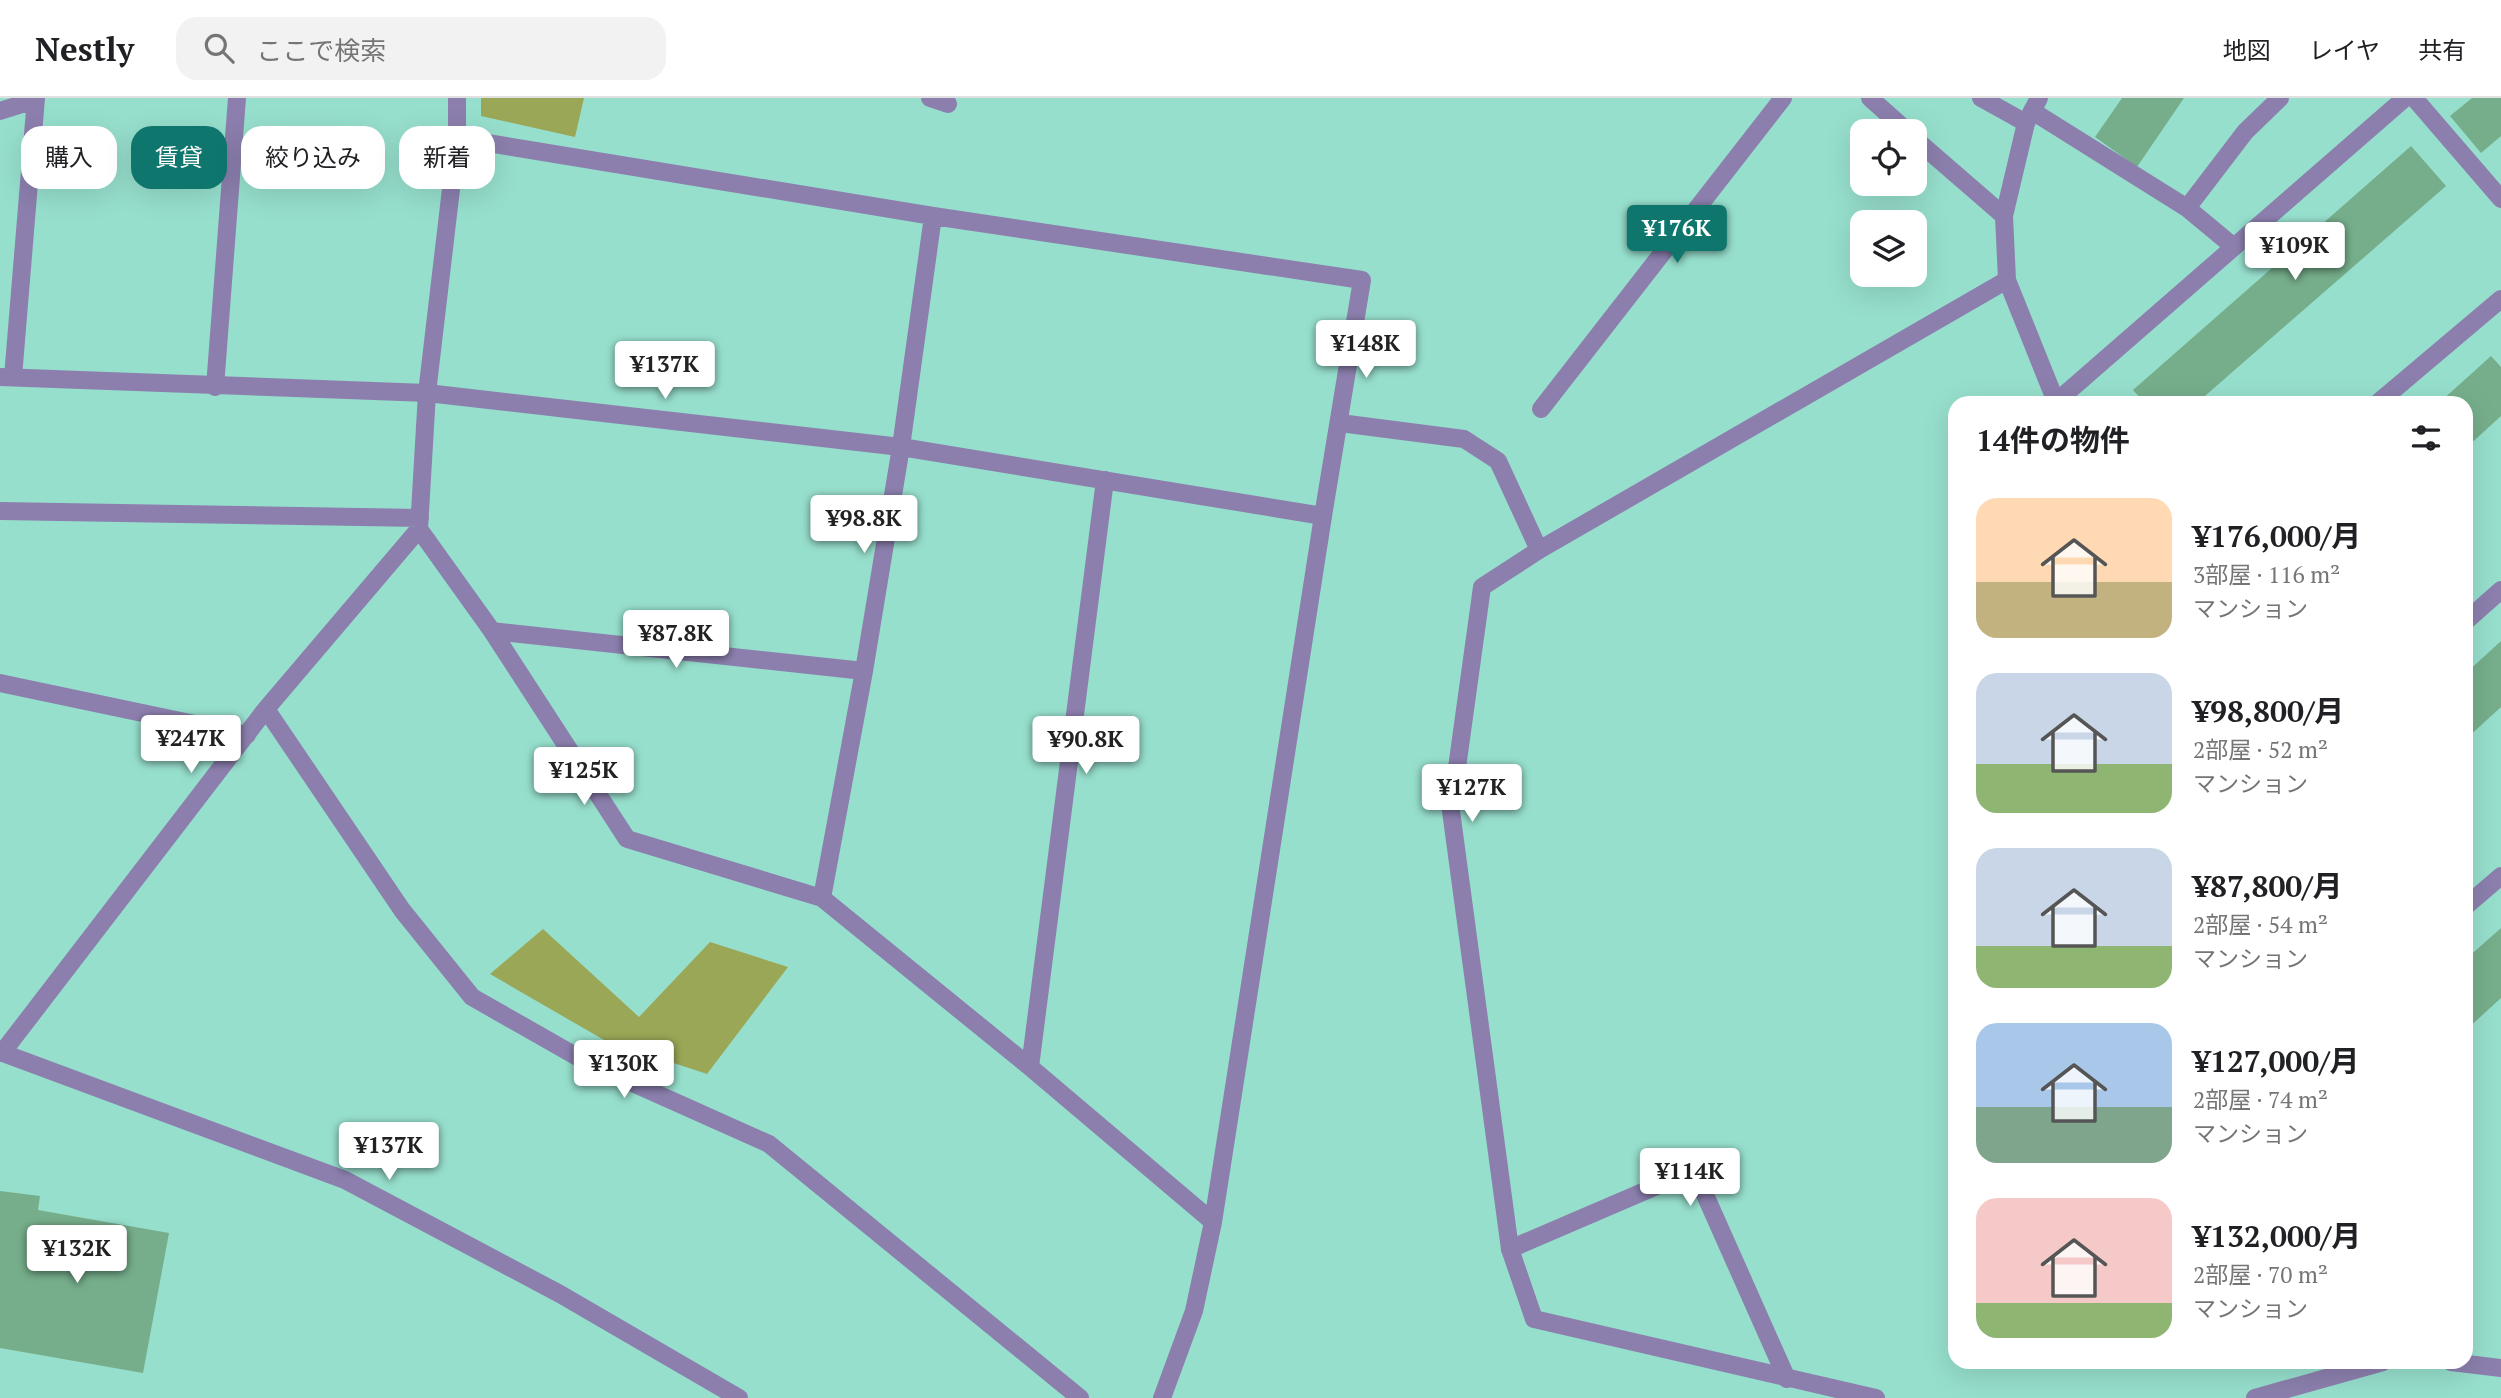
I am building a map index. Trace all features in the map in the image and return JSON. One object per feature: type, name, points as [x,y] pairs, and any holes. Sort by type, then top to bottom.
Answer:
[{"type":"street","points":[[215,387],[237,98]]},
{"type":"street","points":[[457,98],[457,126]]},
{"type":"street","points":[[1541,409],[1783,98]]},
{"type":"street","points":[[1870,98],[1894,119]]},
{"type":"street","points":[[1981,98],[2032,111],[2187,208],[2234,247]]},
{"type":"street","points":[[2187,208],[2245,132],[2280,98]]},
{"type":"street","points":[[2063,396],[2404,98]]},
{"type":"street","points":[[2414,98],[2501,199]]},
{"type":"street","points":[[0,111],[35,99],[6,377],[426,393],[901,447],[1323,516]]},
{"type":"street","points":[[2032,111],[2004,216],[2007,280],[2054,396]]},
{"type":"street","points":[[495,144],[933,216],[1362,281],[1213,1222],[1194,1311],[1163,1398]]},
{"type":"street","points":[[1927,149],[2004,216]]},
{"type":"street","points":[[451,189],[426,393],[419,523],[266,709],[1,1052],[345,1180],[560,1294],[739,1398]]},
{"type":"street","points":[[822,898],[864,671],[901,447],[933,216]]},
{"type":"street","points":[[1876,1398],[1534,1319],[1510,1249],[1451,811],[1482,587],[1539,550],[2007,280]]},
{"type":"street","points":[[2386,396],[2501,299]]},
{"type":"street","points":[[1340,423],[1464,439],[1498,461],[1539,550]]},
{"type":"street","points":[[1030,1067],[1105,480]]},
{"type":"street","points":[[0,512],[419,523]]},
{"type":"street","points":[[419,523],[627,838],[822,898],[1030,1067],[1213,1222]]},
{"type":"street","points":[[2473,615],[2501,590]]},
{"type":"street","points":[[492,631],[864,671]]},
{"type":"street","points":[[0,683],[247,735]]},
{"type":"street","points":[[266,709],[402,910],[472,997],[588,1063],[769,1144],[1080,1398]]},
{"type":"street","points":[[2473,900],[2501,876]]},
{"type":"street","points":[[1510,1249],[1695,1170],[1787,1379]]},
{"type":"street","points":[[2473,1365],[2501,1368]]},
{"type":"street","points":[[2255,1398],[2359,1369]]},
{"type":"green space","points":[[481,98],[584,98],[575,137],[481,116]]},
{"type":"green space","points":[[543,929],[639,1017],[710,942],[788,967],[707,1074],[604,1040],[490,974]]},
{"type":"building","points":[[2122,98],[2184,98],[2137,167],[2095,137]]},
{"type":"building","points":[[2472,98],[2501,98],[2501,136],[2481,153],[2450,116]]},
{"type":"building","points":[[2411,146],[2446,186],[2205,396],[2138,396],[2133,390]]},
{"type":"building","points":[[2491,356],[2501,367],[2501,416],[2473,442],[2473,396],[2447,396]]},
{"type":"building","points":[[2501,641],[2501,707],[2473,733],[2473,667]]},
{"type":"building","points":[[2501,928],[2501,998],[2473,1024],[2473,953]]},
{"type":"building","points":[[0,1191],[40,1196],[38,1210],[169,1233],[143,1373],[0,1348]]}]
